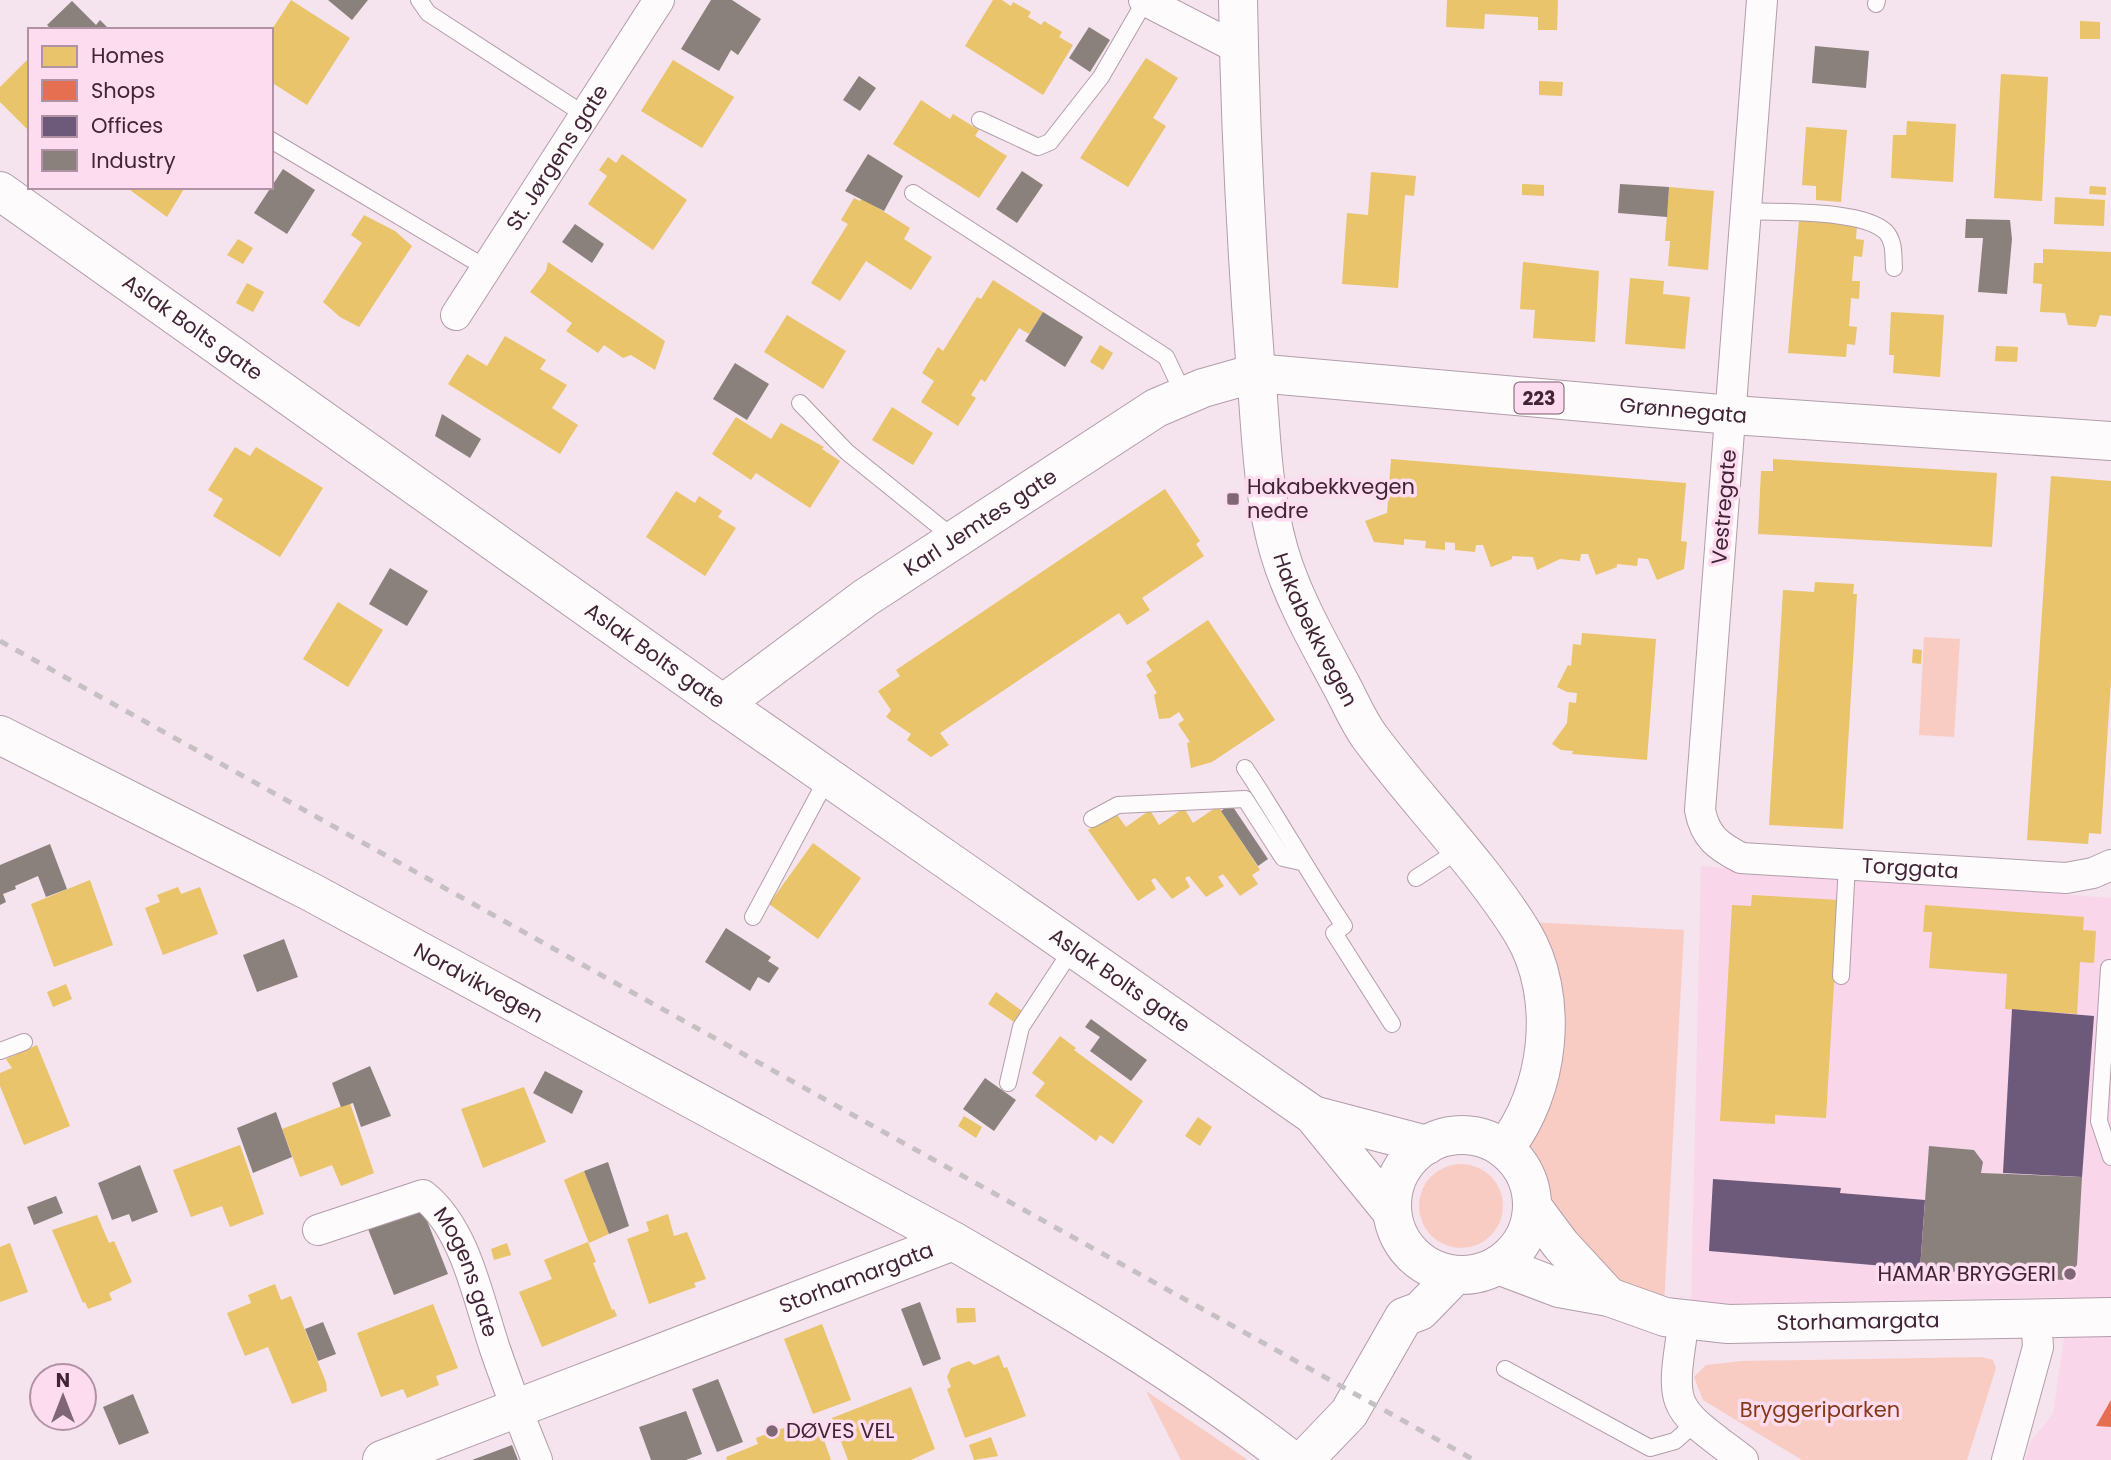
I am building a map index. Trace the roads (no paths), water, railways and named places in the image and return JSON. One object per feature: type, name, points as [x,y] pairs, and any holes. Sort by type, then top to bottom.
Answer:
[{"type":"main road","name":"Hakabekkvegen","points":[[1238,0],[1245,229],[1262,473],[1280,554],[1311,629],[1366,732],[1523,933],[1540,975],[1546,1020],[1543,1060],[1531,1102],[1515,1135],[1504,1149]]},
{"type":"main road","name":"Aslak Bolts gate","points":[[0,191],[723,704],[1313,1115],[1392,1212]]},
{"type":"main road","name":"Karl Jemtes gate","points":[[723,704],[864,598],[1156,408],[1256,373]]},
{"type":"main road","name":"Grønnegata","points":[[1256,373],[1732,415],[2111,441]]},
{"type":"main road","name":"Nordvikvegen","points":[[0,735],[311,892],[953,1241]]},
{"type":"main road","name":"Aslak Bolts gate","points":[[1313,1115],[1427,1145]]},
{"type":"main road","points":[[1450,1136],[1490,1141],[1504,1149],[1525,1175],[1532,1206],[1523,1240],[1498,1265],[1482,1273],[1455,1275],[1429,1267],[1409,1251],[1399,1237],[1392,1212],[1398,1177],[1413,1155],[1427,1145],[1450,1136]]},
{"type":"main road","name":"Storhamargata","points":[[1532,1206],[1561,1245],[1609,1297]]},
{"type":"main road","name":"Storhamargata","points":[[382,1460],[953,1241],[1038,1290],[1236,1417],[1291,1460]]},
{"type":"main road","points":[[1404,1317],[1397,1303],[1409,1251]]},
{"type":"main road","name":"Storhamargata","points":[[1498,1265],[1559,1288],[1609,1297],[1665,1317],[1685,1321],[1728,1324],[2111,1317]]},
{"type":"main road","points":[[1304,1460],[1349,1413],[1404,1317],[1420,1311],[1455,1275]]},
{"type":"street","name":"St. Jørgens gate","points":[[456,315],[659,0]]},
{"type":"street","points":[[1144,0],[1239,49]]},
{"type":"street","name":"Vestregate","points":[[1713,842],[1703,828],[1700,810],[1748,211],[1762,0]]},
{"type":"street","name":"Torggata","points":[[1713,842],[1741,858],[2066,878],[2094,873],[2111,865]]},
{"type":"street","name":"Mogens gate","points":[[318,1230],[423,1195],[438,1207],[459,1244],[516,1409],[537,1460]]},
{"type":"street","points":[[2007,1460],[2038,1347],[2036,1317]]},
{"type":"street","points":[[1685,1321],[1675,1388],[1682,1409],[1694,1424],[1743,1460]]},
{"type":"lane","points":[[419,0],[428,13],[584,115]]},
{"type":"lane","points":[[980,120],[1038,147],[1050,142],[1101,77],[1144,0]]},
{"type":"lane","points":[[273,141],[486,268]]},
{"type":"lane","points":[[913,193],[1166,356],[1184,396]]},
{"type":"lane","points":[[1748,211],[1853,218],[1876,225],[1888,234],[1893,245],[1894,268]]},
{"type":"lane","points":[[800,402],[848,452],[955,539]]},
{"type":"lane","points":[[1245,768],[1289,833],[1301,862],[1344,926],[1334,933],[1392,1024]]},
{"type":"lane","points":[[753,917],[828,777]]},
{"type":"lane","points":[[1092,819],[1118,805],[1245,799],[1283,858],[1301,862]]},
{"type":"lane","points":[[1416,878],[1459,850]]},
{"type":"lane","points":[[1841,976],[1847,864]]},
{"type":"lane","points":[[1008,1083],[1021,1027],[1074,947]]},
{"type":"lane","points":[[2109,968],[2099,1121],[2111,1157]]},
{"type":"lane","points":[[0,1051],[24,1042]]},
{"type":"lane","points":[[1506,1369],[1650,1448],[1675,1441],[1694,1424]]},
{"type":"railway","points":[[0,641],[1474,1460]]},
{"type":"place","name":"Hakabekkvegen nedre","points":[[1233,499]]},
{"type":"place","name":"HAMAR BRYGGERI","points":[[2070,1274]]},
{"type":"place","name":"DØVES VEL","points":[[772,1431]]},
{"type":"park label","name":"Bryggeriparken","points":[[1820,1410]]}]
